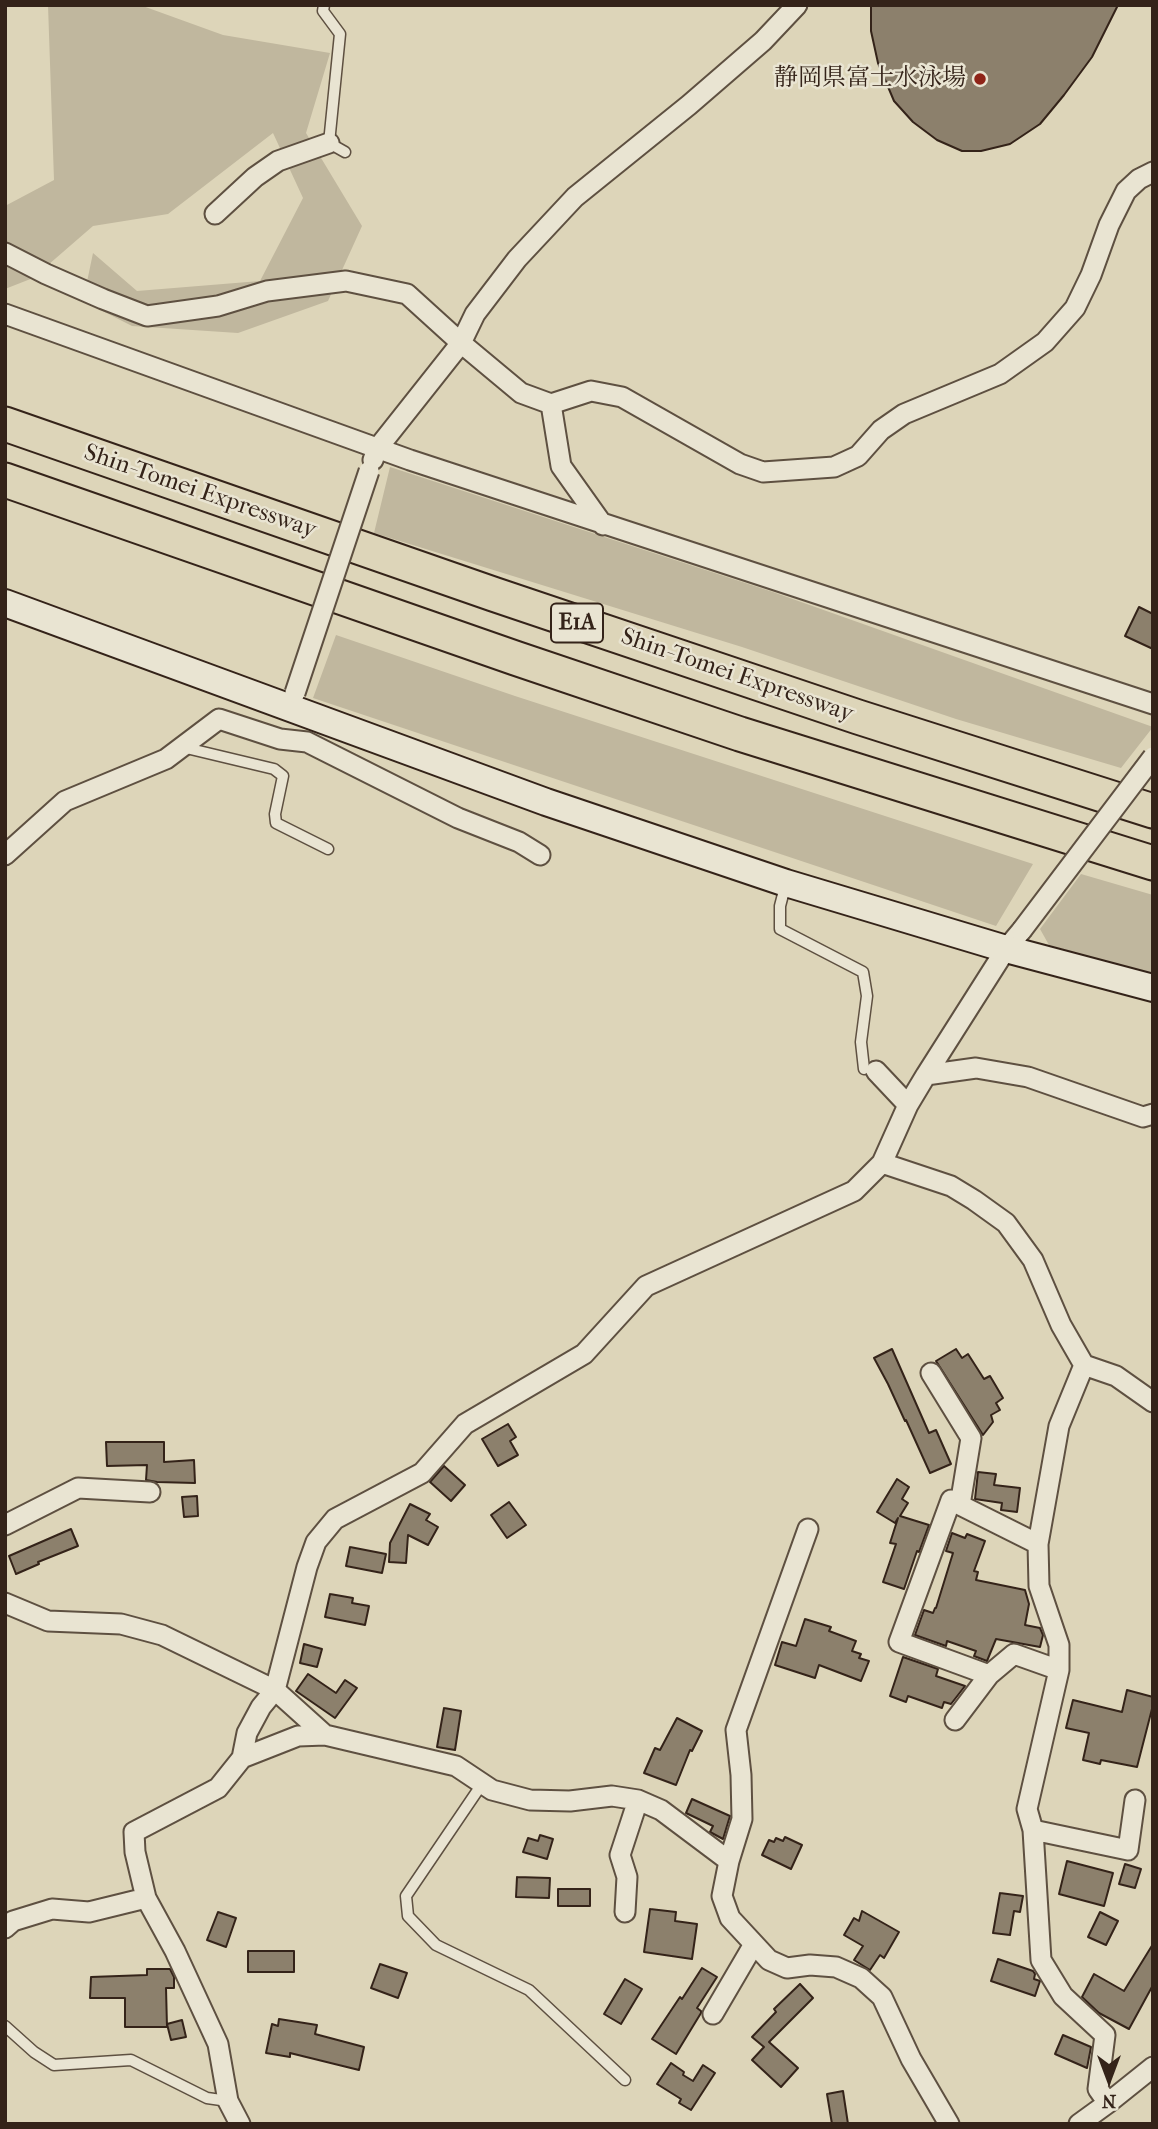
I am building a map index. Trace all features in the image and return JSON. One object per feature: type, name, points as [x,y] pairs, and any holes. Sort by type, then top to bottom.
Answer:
[{"type":"highway","name":"Shin-Tomei Expressway","points":[[5,424],[493,594],[858,717],[1153,811]]},
{"type":"highway","name":"E1A","points":[[5,480],[740,734],[1153,863]]},
{"type":"street","points":[[280,739],[377,449],[460,343],[475,314],[517,259],[575,197],[689,105],[763,40],[797,5]]},
{"type":"street","points":[[215,214],[255,177],[278,161],[337,147]]},
{"type":"street","points":[[5,253],[57,279],[147,316],[218,306],[267,291],[346,281],[407,294],[460,343],[521,393],[551,404],[591,391],[622,397],[740,464],[763,472],[834,467],[858,456],[881,430],[904,414],[1000,374],[1045,342],[1075,308],[1126,191],[1139,178],[1153,172]]},
{"type":"street","points":[[5,314],[377,449],[1153,704]]},
{"type":"street","points":[[551,404],[561,466],[603,525]]},
{"type":"street","points":[[5,603],[292,701],[546,802],[786,883],[1014,939],[1153,988]]},
{"type":"street","points":[[5,855],[65,801],[166,759],[219,719],[280,739],[307,742],[458,818],[519,842],[541,855]]},
{"type":"street","points":[[240,2124],[229,2101],[218,2044],[175,1951],[146,1898],[135,1852],[134,1832],[218,1788],[242,1758],[247,1733],[261,1707],[275,1690],[316,1542],[335,1519],[422,1473],[465,1424],[584,1354],[646,1286],[853,1191],[881,1163],[908,1105],[1014,939],[1153,757]]},
{"type":"street","points":[[926,1075],[976,1068],[1028,1077],[1143,1117],[1153,1114]]},
{"type":"street","points":[[870,1070],[908,1105]]},
{"type":"street","points":[[881,1163],[951,1186],[1006,1223],[1032,1260],[1061,1325],[1084,1365],[1116,1376],[1153,1402]]},
{"type":"street","points":[[1084,1365],[1059,1426],[1038,1544],[1039,1586],[1059,1645],[1059,1670],[1027,1809],[1033,1830],[1041,1960],[1063,1996],[1105,2035],[1098,2089],[1108,2103]]},
{"type":"street","points":[[931,1373],[971,1438],[960,1505]]},
{"type":"street","points":[[5,1525],[78,1488],[150,1492]]},
{"type":"street","points":[[989,1675],[899,1642],[951,1500],[1038,1544]]},
{"type":"street","points":[[808,1529],[736,1730],[742,1819],[722,1896],[730,1918],[769,1960],[787,1968],[810,1965],[836,1967],[861,1978],[882,1997],[911,2059],[949,2124]]},
{"type":"street","points":[[5,1603],[48,1621],[121,1624],[162,1635],[275,1690],[325,1735]]},
{"type":"street","points":[[955,1720],[989,1675],[1014,1654],[1059,1670]]},
{"type":"street","points":[[242,1758],[298,1736],[325,1735],[456,1766],[492,1790],[530,1800],[570,1801],[612,1796],[638,1800],[661,1810],[729,1861]]},
{"type":"street","points":[[625,1912],[627,1877],[620,1855],[638,1800]]},
{"type":"street","points":[[1033,1830],[1128,1850],[1135,1800]]},
{"type":"street","points":[[5,1928],[13,1921],[52,1909],[89,1912],[146,1898]]},
{"type":"street","points":[[713,2014],[754,1944]]},
{"type":"street","points":[[1079,2124],[1153,2067]]},
{"type":"lane","points":[[312,5],[322,7],[340,34],[337,147]]},
{"type":"lane","points":[[182,747],[274,769],[283,776],[275,814],[276,823],[328,849]]},
{"type":"lane","points":[[786,883],[780,906],[780,929],[863,972],[867,996],[861,1042],[870,1070]]},
{"type":"lane","points":[[482,1783],[406,1896],[408,1916],[436,1945],[529,1990],[625,2080]]},
{"type":"lane","points":[[5,2026],[34,2052],[54,2065],[131,2060],[207,2098],[229,2101]]},
{"type":"shaded area","points":[[48,5],[140,5],[223,35],[330,53],[306,133],[362,226],[328,301],[238,333],[132,326],[83,301],[93,253],[137,291],[260,281],[303,198],[273,133],[168,214],[93,226],[33,278],[5,289],[5,206],[54,180]]},
{"type":"shaded area","points":[[390,467],[773,592],[1153,727],[1121,768],[956,719],[742,647],[374,533]]},
{"type":"shaded area","points":[[336,635],[1033,864],[996,926],[313,698]]},
{"type":"shaded area","points":[[1081,874],[1153,895],[1153,975],[1049,945],[1040,929]]},
{"type":"building","name":"静岡県富士水泳場","points":[[871,5],[1118,5],[1092,57],[1040,124],[1010,144],[981,151],[962,151],[937,140],[913,122],[894,101],[878,63],[871,31]]},
{"type":"building","points":[[1139,607],[1153,614],[1153,649],[1125,636]]},
{"type":"building","points":[[892,1349],[929,1433],[936,1430],[951,1464],[930,1473],[874,1358]]},
{"type":"building","points":[[956,1349],[962,1358],[968,1354],[984,1379],[990,1376],[1003,1398],[996,1403],[1000,1410],[991,1415],[993,1422],[983,1435],[936,1361]]},
{"type":"building","points":[[508,1424],[516,1437],[510,1441],[518,1455],[498,1466],[482,1439]]},
{"type":"building","points":[[106,1442],[164,1442],[164,1462],[194,1460],[195,1483],[146,1480],[147,1465],[107,1466]]},
{"type":"building","points":[[444,1466],[465,1485],[451,1501],[430,1482]]},
{"type":"building","points":[[978,1472],[996,1474],[994,1485],[1020,1488],[1017,1512],[1001,1510],[1002,1503],[975,1499]]},
{"type":"building","points":[[897,1479],[909,1487],[902,1499],[908,1503],[900,1516],[929,1525],[904,1589],[883,1582],[896,1544],[890,1543],[898,1518],[895,1523],[877,1512]]},
{"type":"building","points":[[197,1496],[198,1516],[184,1517],[182,1497]]},
{"type":"building","points":[[509,1502],[526,1525],[507,1538],[491,1515]]},
{"type":"building","points":[[410,1504],[430,1514],[426,1520],[438,1527],[428,1545],[408,1535],[406,1563],[389,1562],[390,1543]]},
{"type":"building","points":[[71,1529],[78,1546],[16,1574],[9,1556]]},
{"type":"building","points":[[952,1533],[965,1538],[967,1534],[985,1541],[974,1571],[978,1572],[976,1580],[1025,1590],[1029,1604],[1025,1625],[1040,1628],[1043,1635],[1040,1647],[996,1639],[987,1661],[974,1656],[976,1651],[947,1641],[946,1646],[915,1635],[924,1610],[933,1613],[936,1608],[953,1553],[946,1551]]},
{"type":"building","points":[[350,1547],[386,1554],[382,1573],[346,1566]]},
{"type":"building","points":[[330,1594],[353,1598],[352,1603],[369,1606],[365,1625],[325,1617]]},
{"type":"building","points":[[805,1619],[831,1627],[829,1631],[856,1641],[852,1651],[861,1654],[859,1658],[869,1661],[861,1681],[819,1665],[815,1678],[775,1665],[782,1642],[796,1646]]},
{"type":"building","points":[[304,1644],[322,1649],[317,1667],[300,1663]]},
{"type":"building","points":[[903,1657],[938,1669],[936,1676],[965,1686],[951,1704],[944,1702],[942,1708],[908,1696],[906,1702],[890,1696]]},
{"type":"building","points":[[308,1674],[336,1693],[345,1680],[357,1688],[335,1718],[296,1691]]},
{"type":"building","points":[[1127,1690],[1153,1697],[1137,1767],[1101,1760],[1100,1764],[1083,1760],[1089,1733],[1066,1728],[1073,1700],[1122,1712]]},
{"type":"building","points":[[444,1708],[461,1711],[455,1750],[437,1747]]},
{"type":"building","points":[[677,1718],[702,1731],[692,1751],[690,1750],[676,1785],[644,1773],[655,1748],[660,1750]]},
{"type":"building","points":[[692,1799],[730,1816],[723,1839],[710,1832],[713,1826],[686,1813]]},
{"type":"building","points":[[540,1835],[553,1839],[547,1859],[523,1852],[528,1838],[538,1841]]},
{"type":"building","points":[[785,1837],[802,1845],[791,1869],[762,1855],[769,1840],[774,1842],[776,1838],[783,1841]]},
{"type":"building","points":[[1067,1861],[1113,1873],[1104,1906],[1059,1894]]},
{"type":"building","points":[[1125,1864],[1141,1869],[1135,1888],[1119,1884]]},
{"type":"building","points":[[517,1877],[550,1878],[549,1898],[516,1897]]},
{"type":"building","points":[[558,1889],[590,1889],[590,1906],[558,1906]]},
{"type":"building","points":[[1000,1893],[1023,1896],[1020,1912],[1014,1911],[1010,1935],[993,1933]]},
{"type":"building","points":[[650,1909],[676,1912],[675,1921],[697,1924],[692,1959],[644,1952]]},
{"type":"building","points":[[862,1911],[899,1932],[884,1958],[880,1955],[870,1970],[854,1960],[863,1946],[844,1935],[854,1918],[859,1921]]},
{"type":"building","points":[[218,1912],[236,1918],[226,1947],[207,1940]]},
{"type":"building","points":[[1100,1912],[1118,1921],[1106,1945],[1088,1937]]},
{"type":"building","points":[[1153,1944],[1153,1985],[1129,2029],[1099,2013],[1082,1997],[1094,1974],[1124,1991]]},
{"type":"building","points":[[248,1951],[294,1951],[294,1972],[248,1972]]},
{"type":"building","points":[[998,1959],[1033,1971],[1034,1979],[1040,1981],[1035,1996],[991,1981]]},
{"type":"building","points":[[380,1964],[407,1973],[398,1998],[371,1988]]},
{"type":"building","points":[[702,1968],[717,1977],[697,2008],[701,2013],[676,2054],[652,2039]]},
{"type":"building","points":[[147,1969],[170,1969],[174,1977],[174,1988],[166,1988],[167,2027],[125,2027],[125,1998],[90,1998],[91,1977],[147,1975]]},
{"type":"building","points":[[625,1979],[642,1989],[621,2024],[604,2014]]},
{"type":"building","points":[[800,1984],[813,1998],[769,2042],[798,2068],[781,2087],[752,2060],[764,2047],[752,2037],[776,2012],[774,2009]]},
{"type":"building","points":[[279,2019],[317,2025],[315,2034],[364,2047],[359,2070],[290,2053],[290,2057],[266,2053],[272,2024],[278,2026]]},
{"type":"building","points":[[182,2020],[186,2037],[171,2040],[167,2024]]},
{"type":"building","points":[[1063,2035],[1091,2047],[1087,2068],[1055,2054]]},
{"type":"building","points":[[671,2063],[693,2081],[703,2065],[715,2073],[691,2110],[679,2103],[681,2099],[657,2084]]},
{"type":"building","points":[[843,2091],[848,2124],[832,2124],[827,2094]]},
{"type":"place","name":"静岡県富士水泳場","points":[[980,79]]}]
